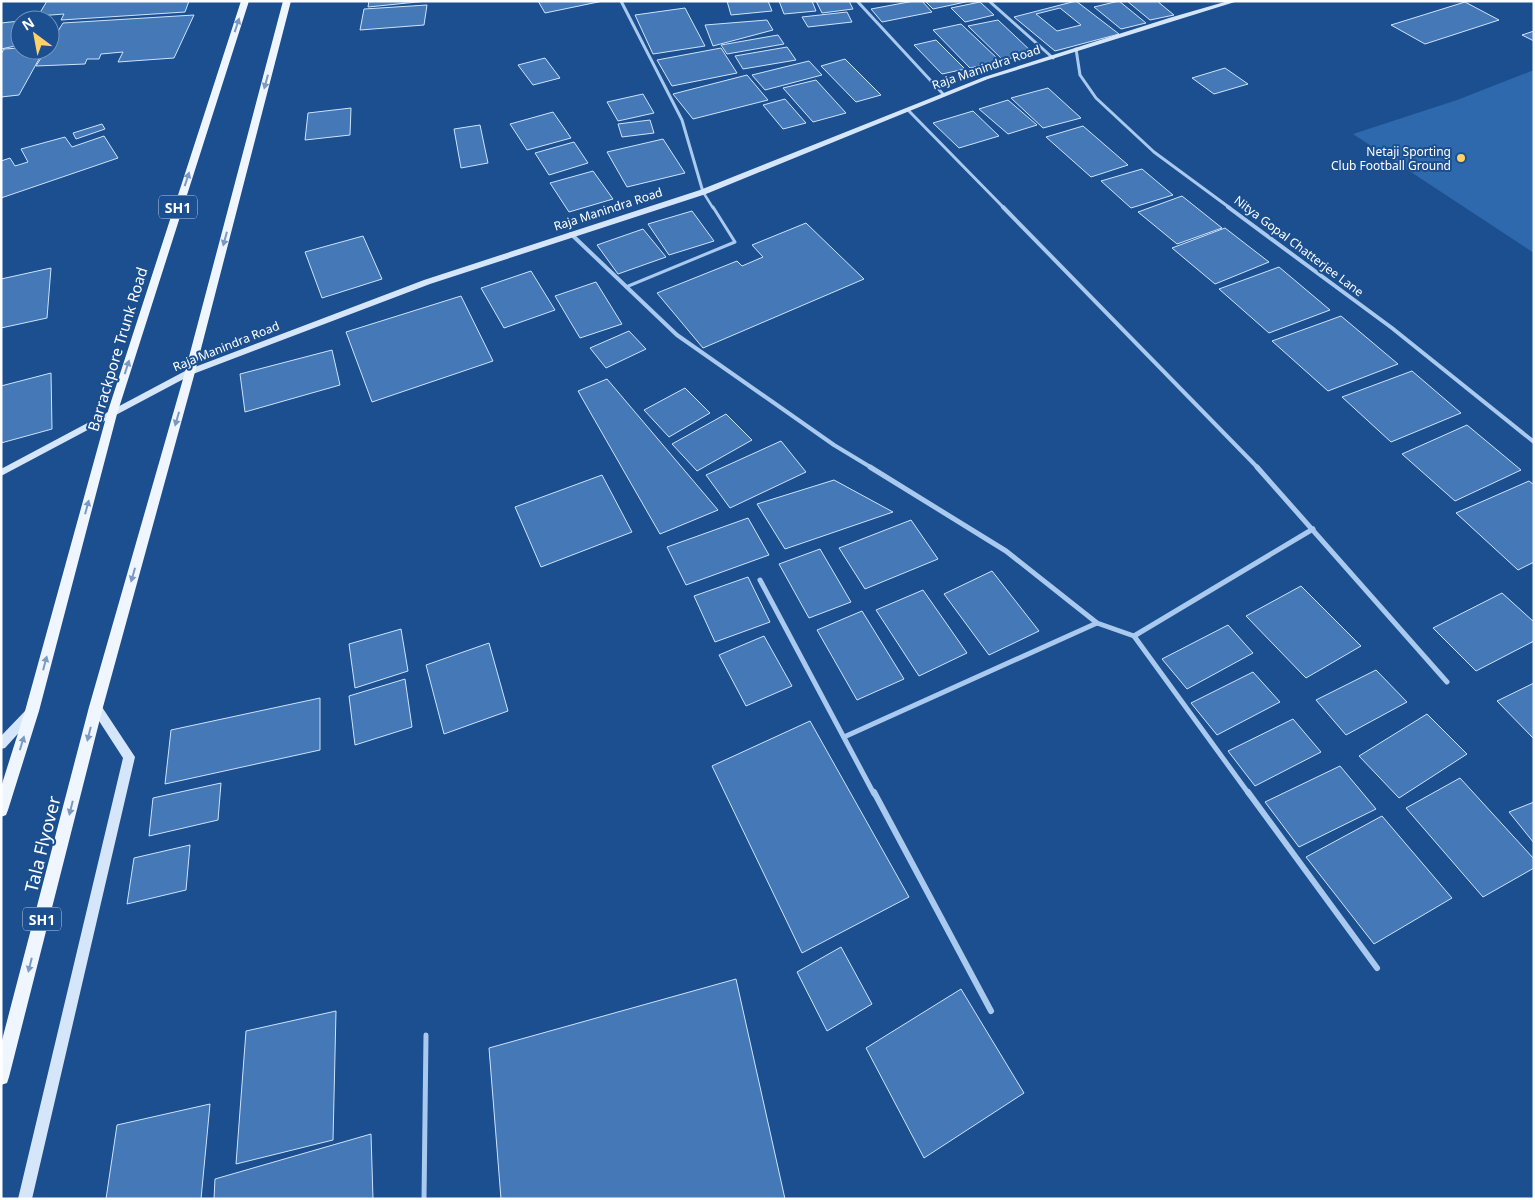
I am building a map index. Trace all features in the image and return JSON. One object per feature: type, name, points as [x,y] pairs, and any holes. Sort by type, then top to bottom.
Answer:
[{"type":"main road","name":"Barrackpore Trunk Road","points":[[32,710],[112,414],[245,1]]},
{"type":"main road","name":"SH1","points":[[96,707],[190,372],[288,1]]},
{"type":"main road","name":"Tala Flyover","points":[[1,1077],[96,707]]},
{"type":"main road","points":[[1,810],[32,710]]},
{"type":"street","points":[[621,1],[682,120],[703,192]]},
{"type":"street","points":[[989,1],[1053,58]]},
{"type":"street","name":"Raja Manindra Road","points":[[1,472],[190,372],[427,282],[703,192],[986,78],[1053,58],[1171,18],[1235,1]]},
{"type":"street","points":[[858,2],[944,95]]},
{"type":"street","name":"Nitya Gopal Chatterjee Lane","points":[[1076,49],[1080,75],[1096,98],[1154,152],[1392,328],[1534,442]]},
{"type":"street","points":[[908,110],[1247,456],[1447,682]]},
{"type":"street","points":[[571,234],[677,335],[834,445],[1006,550],[1097,623],[1134,636],[1377,968]]},
{"type":"street","points":[[1134,636],[1313,529]]},
{"type":"street","points":[[760,580],[991,1011]]},
{"type":"street","points":[[844,737],[1097,623]]},
{"type":"street","points":[[25,1199],[129,757],[96,707]]},
{"type":"street","points":[[1,744],[32,710]]},
{"type":"lane","points":[[626,287],[735,242],[703,192]]},
{"type":"lane","points":[[424,1199],[426,1035]]},
{"type":"shaded area","name":"Netaji Sporting Club Football Ground","points":[[1534,70],[1534,253],[1353,134],[1457,100]]},
{"type":"building","points":[[47,1],[189,1],[185,12],[61,20],[64,14],[60,14],[60,10],[42,10]]},
{"type":"building","points":[[369,1],[427,1],[368,7]]},
{"type":"building","points":[[538,1],[603,1],[545,13]]},
{"type":"building","points":[[727,1],[768,1],[772,11],[731,15]]},
{"type":"building","points":[[779,1],[812,1],[816,11],[784,14]]},
{"type":"building","points":[[816,1],[849,1],[853,9],[822,13]]},
{"type":"building","points":[[922,1],[932,12],[882,22],[871,9]]},
{"type":"building","points":[[925,1],[970,1],[933,9]]},
{"type":"building","points":[[1076,1],[1119,34],[1055,51],[1014,17]],"holes":[[[1060,8],[1081,25],[1057,31],[1036,14]]]},
{"type":"building","points":[[1119,1],[1146,23],[1121,29],[1094,7]]},
{"type":"building","points":[[1127,1],[1157,1],[1174,15],[1150,20]]},
{"type":"building","points":[[980,2],[994,15],[965,22],[951,8]]},
{"type":"building","points":[[1465,2],[1499,20],[1425,44],[1391,25]]},
{"type":"building","points":[[427,5],[424,25],[360,30],[364,9]]},
{"type":"building","points":[[685,8],[705,46],[653,54],[635,15]]},
{"type":"building","points":[[847,12],[852,22],[808,27],[802,17]]},
{"type":"building","points":[[194,15],[174,58],[118,62],[123,52],[101,54],[99,59],[87,59],[85,64],[36,66],[40,60],[60,60],[60,28],[63,23]]},
{"type":"building","points":[[767,20],[773,30],[713,46],[705,25]]},
{"type":"building","points":[[998,20],[1033,53],[1003,60],[968,26]]},
{"type":"building","points":[[10,22],[10,47],[1,49],[1,23]]},
{"type":"building","points":[[961,24],[1000,61],[970,68],[933,30]]},
{"type":"building","points":[[1534,31],[1534,41],[1522,35]]},
{"type":"building","points":[[778,35],[784,44],[727,54],[721,45]]},
{"type":"building","points":[[936,40],[965,69],[942,74],[914,45]]},
{"type":"building","points":[[787,47],[796,60],[743,69],[735,56]]},
{"type":"building","points":[[721,48],[737,73],[672,86],[657,60]]},
{"type":"building","points":[[4,49],[10,49],[10,60],[38,60],[19,95],[1,97],[1,54]]},
{"type":"building","points":[[545,58],[560,78],[533,85],[518,65]]},
{"type":"building","points":[[845,59],[881,95],[856,102],[821,66]]},
{"type":"building","points":[[809,61],[822,75],[765,90],[752,75]]},
{"type":"building","points":[[1225,68],[1248,84],[1214,94],[1192,78]]},
{"type":"building","points":[[747,75],[768,100],[693,119],[673,94]]},
{"type":"building","points":[[816,80],[846,113],[813,122],[783,88]]},
{"type":"building","points":[[1048,88],[1081,118],[1043,128],[1011,98]]},
{"type":"building","points":[[643,94],[654,113],[618,121],[607,102]]},
{"type":"building","points":[[785,99],[806,123],[783,129],[763,105]]},
{"type":"building","points":[[1008,100],[1037,125],[1008,134],[979,109]]},
{"type":"building","points":[[351,108],[350,135],[305,140],[308,113]]},
{"type":"building","points":[[973,111],[999,136],[959,148],[933,123]]},
{"type":"building","points":[[553,112],[571,138],[527,150],[510,124]]},
{"type":"building","points":[[650,120],[654,133],[622,137],[618,124]]},
{"type":"building","points":[[102,124],[105,129],[76,139],[73,133]]},
{"type":"building","points":[[480,125],[488,163],[461,168],[454,129]]},
{"type":"building","points":[[1083,126],[1128,165],[1091,177],[1046,137]]},
{"type":"building","points":[[104,136],[118,158],[1,198],[1,161],[10,158],[15,166],[28,162],[21,149],[65,137],[72,147]]},
{"type":"building","points":[[663,139],[685,173],[627,187],[607,152]]},
{"type":"building","points":[[574,142],[588,163],[549,175],[535,153]]},
{"type":"building","points":[[1142,169],[1173,195],[1131,208],[1101,181]]},
{"type":"building","points":[[593,171],[613,199],[569,212],[550,183]]},
{"type":"building","points":[[1182,196],[1222,228],[1177,244],[1138,212]]},
{"type":"building","points":[[692,211],[714,241],[669,255],[648,224]]},
{"type":"building","points":[[806,223],[864,279],[703,348],[657,293],[737,261],[742,266],[763,257],[752,245]]},
{"type":"building","points":[[1225,228],[1269,262],[1215,284],[1172,248]]},
{"type":"building","points":[[643,229],[666,257],[618,274],[597,245]]},
{"type":"building","points":[[363,236],[382,279],[322,298],[305,252]]},
{"type":"building","points":[[1279,267],[1330,310],[1269,333],[1219,289]]},
{"type":"building","points":[[51,268],[47,318],[1,328],[1,279]]},
{"type":"building","points":[[531,271],[555,310],[504,328],[481,288]]},
{"type":"building","points":[[596,282],[622,324],[580,338],[555,296]]},
{"type":"building","points":[[461,296],[493,361],[372,402],[346,332]]},
{"type":"building","points":[[1341,316],[1398,364],[1328,391],[1272,341]]},
{"type":"building","points":[[629,331],[646,349],[606,368],[590,348]]},
{"type":"building","points":[[332,350],[340,385],[245,412],[240,374]]},
{"type":"building","points":[[1412,371],[1461,413],[1391,442],[1342,397]]},
{"type":"building","points":[[51,373],[52,429],[1,443],[1,386]]},
{"type":"building","points":[[607,379],[718,510],[660,534],[578,391]]},
{"type":"building","points":[[685,388],[710,413],[669,437],[644,410]]},
{"type":"building","points":[[726,414],[752,440],[697,471],[672,444]]},
{"type":"building","points":[[1467,425],[1521,470],[1455,501],[1402,454]]},
{"type":"building","points":[[781,441],[806,472],[730,508],[706,475]]},
{"type":"building","points":[[602,475],[632,532],[541,567],[515,507]]},
{"type":"building","points":[[834,480],[893,512],[785,549],[757,504]]},
{"type":"building","points":[[1529,481],[1534,485],[1534,562],[1518,570],[1456,513]]},
{"type":"building","points":[[748,518],[769,555],[686,585],[667,547]]},
{"type":"building","points":[[911,520],[938,559],[865,589],[839,548]]},
{"type":"building","points":[[820,549],[851,602],[809,618],[779,564]]},
{"type":"building","points":[[992,571],[1039,631],[989,655],[944,594]]},
{"type":"building","points":[[748,577],[770,622],[715,642],[694,596]]},
{"type":"building","points":[[1301,586],[1361,646],[1306,678],[1246,616]]},
{"type":"building","points":[[923,590],[967,653],[919,676],[876,610]]},
{"type":"building","points":[[1502,593],[1534,622],[1534,641],[1476,671],[1433,628]]},
{"type":"building","points":[[862,611],[904,679],[857,700],[817,630]]},
{"type":"building","points":[[1228,625],[1253,653],[1187,689],[1162,659]]},
{"type":"building","points":[[401,629],[408,671],[355,688],[349,644]]},
{"type":"building","points":[[764,636],[792,686],[746,706],[719,655]]},
{"type":"building","points":[[489,643],[508,711],[444,734],[426,665]]},
{"type":"building","points":[[1376,670],[1407,702],[1346,735],[1316,700]]},
{"type":"building","points":[[1253,672],[1280,702],[1217,735],[1191,703]]},
{"type":"building","points":[[405,679],[412,727],[355,745],[349,696]]},
{"type":"building","points":[[1534,683],[1534,739],[1497,701]]},
{"type":"building","points":[[320,698],[320,750],[165,784],[171,730]]},
{"type":"building","points":[[1427,714],[1467,754],[1399,798],[1359,756]]},
{"type":"building","points":[[1293,719],[1321,752],[1255,786],[1228,751]]},
{"type":"building","points":[[810,721],[909,897],[802,953],[712,766]]},
{"type":"building","points":[[1340,766],[1376,809],[1299,847],[1265,802]]},
{"type":"building","points":[[1460,778],[1534,859],[1534,868],[1483,897],[1406,808]]},
{"type":"building","points":[[221,783],[218,820],[149,836],[153,798]]},
{"type":"building","points":[[1534,802],[1534,843],[1509,812]]},
{"type":"building","points":[[1382,816],[1452,898],[1374,944],[1306,857]]},
{"type":"building","points":[[190,845],[186,890],[127,904],[134,858]]},
{"type":"building","points":[[841,947],[872,1004],[827,1031],[797,972]]},
{"type":"building","points":[[736,979],[785,1199],[501,1199],[489,1048]]},
{"type":"building","points":[[961,989],[1024,1093],[924,1158],[866,1048]]},
{"type":"building","points":[[336,1011],[333,1140],[236,1164],[246,1031]]},
{"type":"building","points":[[210,1104],[201,1199],[106,1199],[117,1125]]},
{"type":"building","points":[[371,1134],[373,1199],[214,1199],[215,1179]]},
{"type":"place","name":"Netaji Sporting Club Football Ground","points":[[1461,158]]}]
